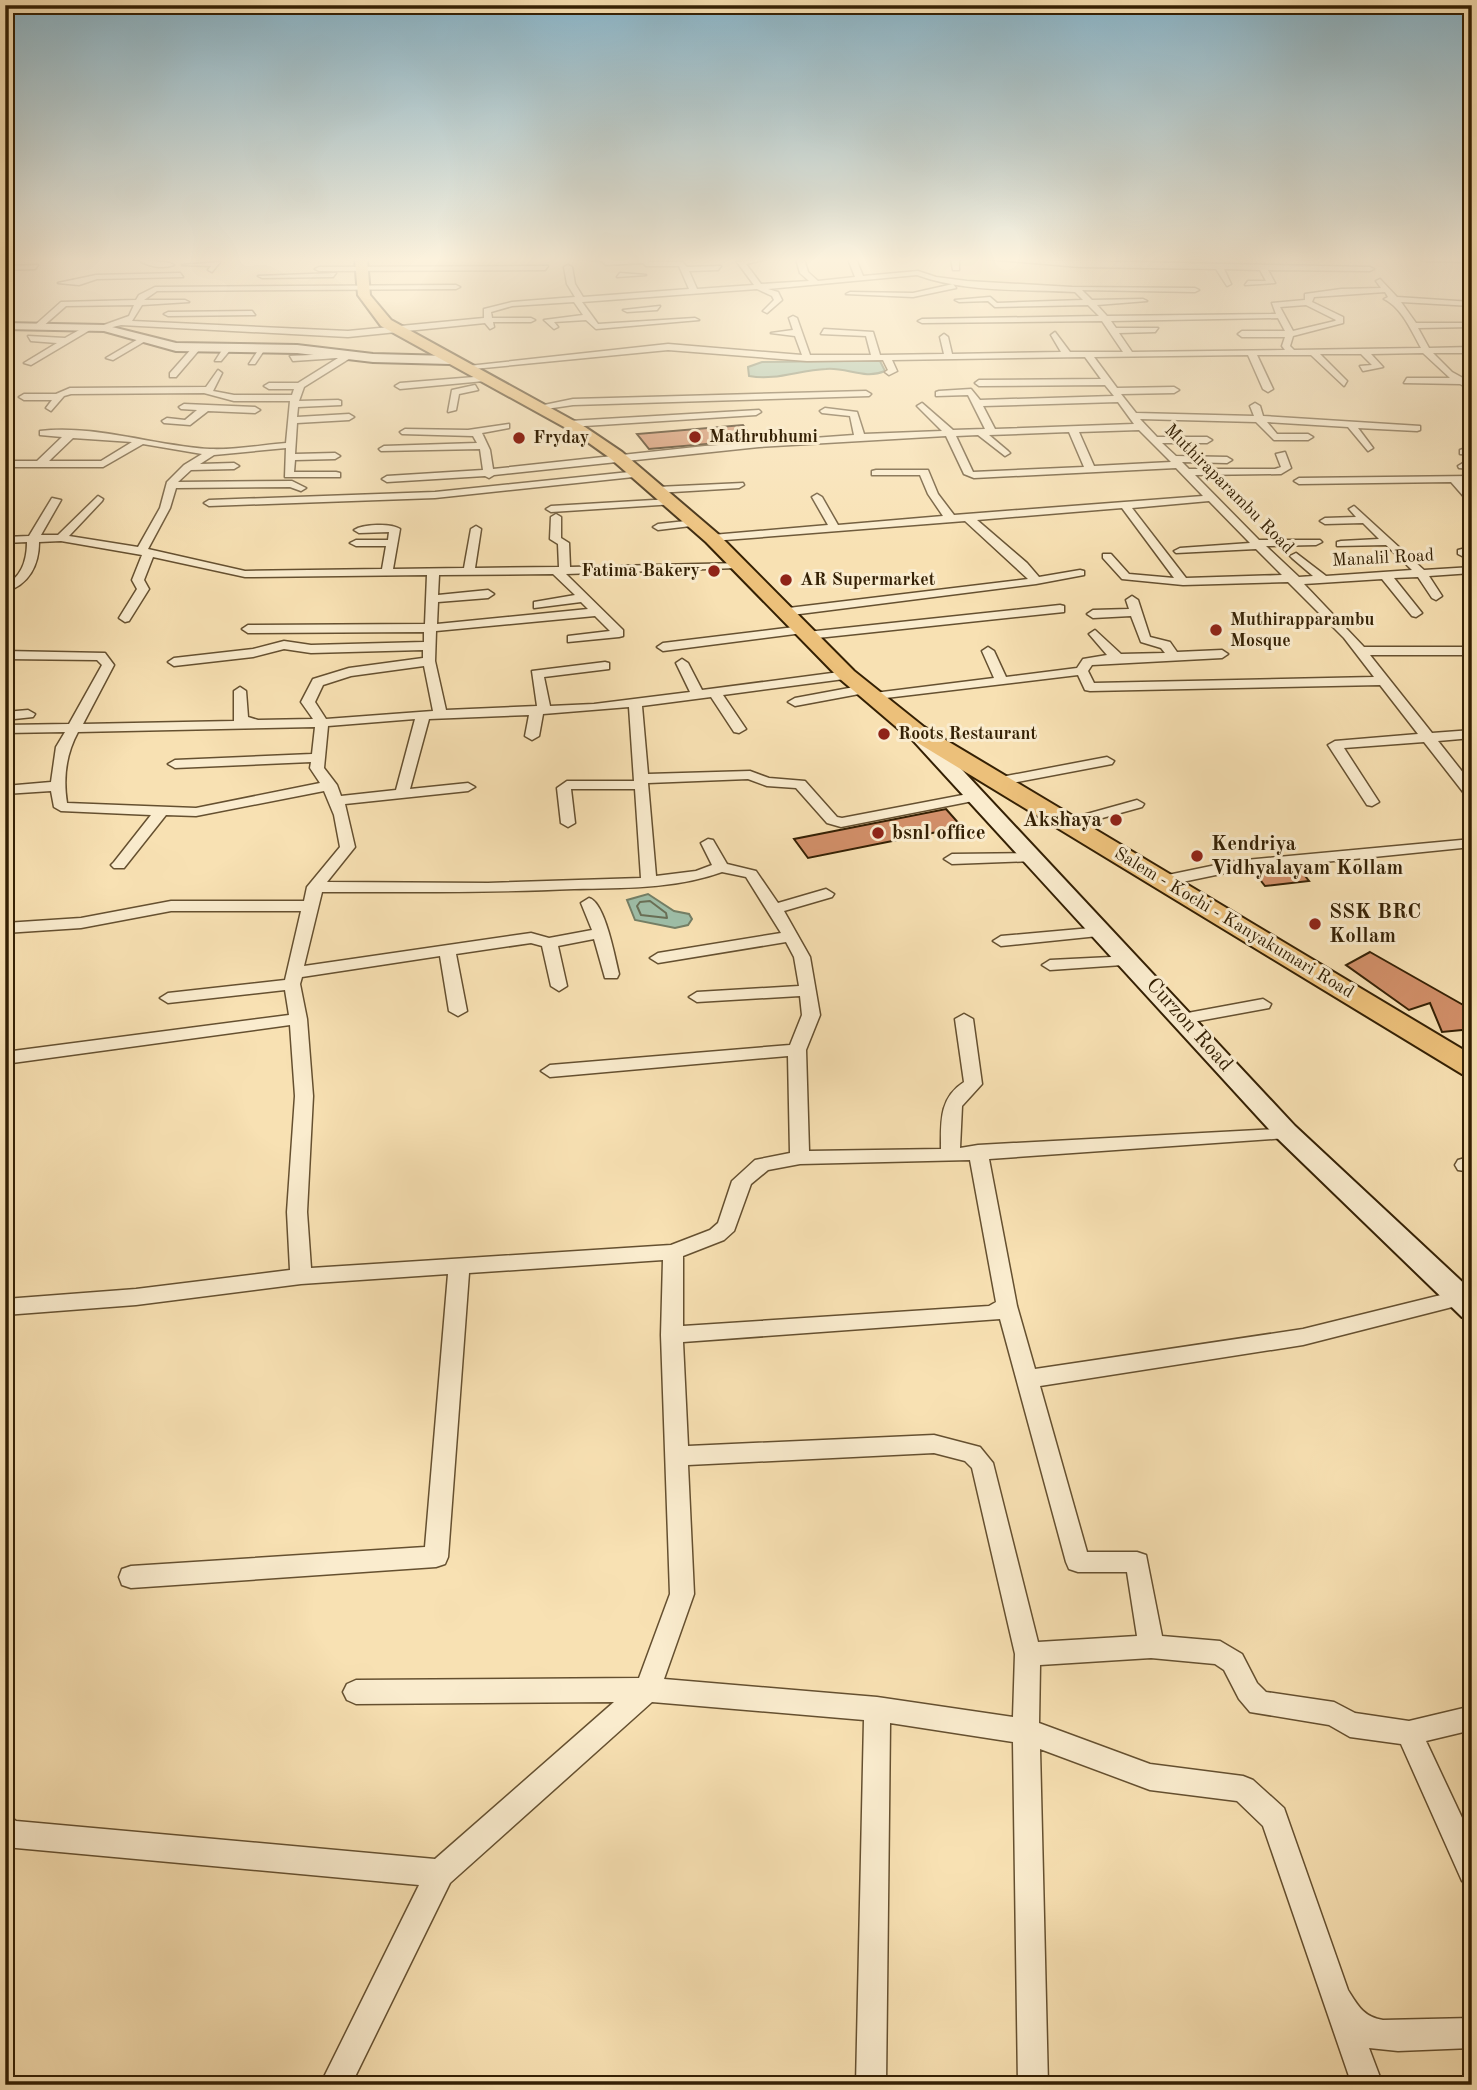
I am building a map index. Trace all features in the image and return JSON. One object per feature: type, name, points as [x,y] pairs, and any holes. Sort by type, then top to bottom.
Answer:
[{"type":"main road","points":[[367,357],[456,364]]},
{"type":"main road","name":"Salem - Kochi - Kanyakumari Road","points":[[443,357],[569,424],[621,458],[712,538],[847,675],[916,732],[1472,1068]]},
{"type":"main road","name":"Curzon Road","points":[[916,732],[1030,858],[1131,961],[1286,1132],[1466,1304]]},
{"type":"street","points":[[28,363],[39,357]]},
{"type":"street","points":[[173,375],[189,357]]},
{"type":"street","points":[[251,362],[255,357]]},
{"type":"street","points":[[293,358],[320,357]]},
{"type":"street","points":[[269,386],[300,386],[347,357]]},
{"type":"street","points":[[456,364],[563,357]]},
{"type":"street","points":[[586,357],[592,366]]},
{"type":"street","points":[[623,357],[628,363]]},
{"type":"street","points":[[693,360],[711,357]]},
{"type":"street","points":[[782,357],[913,357]]},
{"type":"street","points":[[881,357],[893,371],[889,372]]},
{"type":"street","points":[[962,357],[966,368]]},
{"type":"street","points":[[1022,357],[1036,383]]},
{"type":"street","name":"Muthiraparambu Road","points":[[1089,357],[1141,427],[1260,544],[1359,650],[1472,794]]},
{"type":"street","points":[[1135,357],[1144,359],[1170,357]]},
{"type":"street","points":[[1187,357],[1193,365]]},
{"type":"street","points":[[1253,357],[1268,389]]},
{"type":"street","points":[[1317,357],[1344,383]]},
{"type":"street","points":[[1363,369],[1379,367],[1369,357]]},
{"type":"street","points":[[1432,357],[1447,372],[1468,384]]},
{"type":"street","points":[[1405,362],[1415,362]]},
{"type":"street","points":[[1426,362],[1437,362]]},
{"type":"street","points":[[1397,371],[1472,373]]},
{"type":"street","points":[[207,390],[218,373]]},
{"type":"street","points":[[1407,381],[1468,384]]},
{"type":"street","points":[[400,386],[490,382]]},
{"type":"street","points":[[451,410],[455,391],[490,382]]},
{"type":"street","points":[[977,402],[1013,402],[1163,382]]},
{"type":"street","points":[[979,383],[1174,390]]},
{"type":"street","points":[[290,479],[294,412],[300,386]]},
{"type":"street","points":[[24,397],[58,397],[71,391],[156,395],[207,390],[208,393],[348,422]]},
{"type":"street","points":[[939,394],[971,392],[991,431]]},
{"type":"street","points":[[539,407],[573,402],[866,394]]},
{"type":"street","points":[[51,408],[58,397]]},
{"type":"street","points":[[1013,402],[1023,412]]},
{"type":"street","points":[[184,407],[294,412],[338,403]]},
{"type":"street","points":[[922,406],[949,432],[969,474],[974,475],[1182,465],[1227,460]]},
{"type":"street","points":[[1255,406],[1260,420],[1274,437],[1308,437]]},
{"type":"street","points":[[167,421],[187,423],[205,409]]},
{"type":"street","points":[[825,411],[854,414],[860,438]]},
{"type":"street","points":[[569,424],[756,412]]},
{"type":"street","points":[[1132,416],[1222,417],[1417,428]]},
{"type":"street","points":[[1222,417],[1229,431]]},
{"type":"street","points":[[1352,424],[1367,448]]},
{"type":"street","points":[[471,432],[506,426]]},
{"type":"street","points":[[387,479],[489,475],[705,449],[860,438],[949,432],[1141,427]]},
{"type":"street","points":[[1073,429],[1090,470]]},
{"type":"street","points":[[405,432],[477,433],[483,446],[489,475]]},
{"type":"street","points":[[979,432],[1006,453]]},
{"type":"street","points":[[43,433],[72,433],[211,452],[292,445]]},
{"type":"street","points":[[39,465],[72,433]]},
{"type":"street","points":[[1155,440],[1207,440]]},
{"type":"street","points":[[5,464],[109,463],[141,441]]},
{"type":"street","points":[[384,449],[483,446]]},
{"type":"street","points":[[125,618],[143,589],[138,580],[145,552],[165,508],[170,485],[188,467],[211,452]]},
{"type":"street","points":[[1182,465],[1276,472],[1286,468],[1281,454]]},
{"type":"street","points":[[290,457],[335,456]]},
{"type":"street","points":[[1421,463],[1424,480]]},
{"type":"street","points":[[188,467],[233,466]]},
{"type":"street","points":[[1376,467],[1387,480]]},
{"type":"street","points":[[876,472],[924,472],[933,494],[952,521]]},
{"type":"street","points":[[209,503],[457,494],[639,474]]},
{"type":"street","points":[[170,485],[336,475]]},
{"type":"street","points":[[456,477],[457,494]]},
{"type":"street","points":[[290,479],[302,487],[297,500]]},
{"type":"street","points":[[1455,480],[1471,501]]},
{"type":"street","points":[[1299,481],[1472,480]]},
{"type":"street","points":[[657,490],[739,485]]},
{"type":"street","points":[[817,497],[834,527]]},
{"type":"street","points":[[712,538],[834,527],[971,520],[1213,498]]},
{"type":"street","points":[[61,538],[99,499]]},
{"type":"street","points":[[5,589],[16,584],[33,560],[33,539],[56,500]]},
{"type":"street","points":[[572,639],[619,633],[581,598],[561,570],[563,543],[556,539],[554,513],[671,502]]},
{"type":"street","points":[[1168,502],[1182,515]]},
{"type":"street","points":[[1125,505],[1183,582]]},
{"type":"street","points":[[1354,509],[1422,573],[1436,596]]},
{"type":"street","points":[[971,520],[1023,565],[1036,581]]},
{"type":"street","points":[[1325,521],[1366,520]]},
{"type":"street","points":[[658,527],[695,523]]},
{"type":"street","points":[[359,530],[395,529],[387,572]]},
{"type":"street","points":[[469,570],[476,529]]},
{"type":"street","points":[[5,540],[61,538],[145,552],[244,574],[737,565]]},
{"type":"street","points":[[356,543],[392,542]]},
{"type":"street","points":[[1180,551],[1316,542]]},
{"type":"street","points":[[1341,544],[1389,542]]},
{"type":"street","name":"Manalil Road","points":[[1107,555],[1126,577],[1183,582],[1323,579],[1472,570]]},
{"type":"street","points":[[1296,556],[1323,579]]},
{"type":"street","points":[[433,570],[429,661],[440,714]]},
{"type":"street","points":[[784,612],[1036,581],[1080,573]]},
{"type":"street","points":[[1385,575],[1416,614]]},
{"type":"street","points":[[433,598],[488,594]]},
{"type":"street","points":[[538,605],[581,598]]},
{"type":"street","points":[[1093,614],[1134,606],[1145,639],[1166,645],[1173,656]]},
{"type":"street","points":[[663,646],[725,645],[805,632],[1060,610]]},
{"type":"street","points":[[248,629],[430,628],[596,612]]},
{"type":"street","points":[[1095,634],[1116,658]]},
{"type":"street","points":[[174,662],[254,653],[284,645],[311,649],[430,646]]},
{"type":"street","points":[[1359,650],[1472,651]]},
{"type":"street","points":[[988,651],[1002,681]]},
{"type":"street","points":[[1082,671],[1087,663],[1116,658],[1222,654]]},
{"type":"street","points":[[5,655],[100,656],[108,665],[63,747],[57,786],[61,807],[196,812],[252,803],[330,785]]},
{"type":"street","points":[[301,1276],[297,1212],[304,1096],[292,979],[315,887],[348,847],[337,801],[330,785],[317,768],[321,720],[308,702],[318,682],[349,672],[429,661]]},
{"type":"street","points":[[682,663],[739,729]]},
{"type":"street","points":[[532,736],[540,710],[537,674],[605,666]]},
{"type":"street","points":[[1082,671],[1090,687],[1382,681]]},
{"type":"street","points":[[795,702],[1082,671]]},
{"type":"street","points":[[5,729],[73,729],[540,710],[635,703],[847,675]]},
{"type":"street","points":[[240,691],[240,721],[321,720]]},
{"type":"street","points":[[635,703],[649,882]]},
{"type":"street","points":[[5,716],[29,714]]},
{"type":"street","points":[[403,790],[423,715]]},
{"type":"street","points":[[1372,802],[1335,745],[1425,735],[1472,734]]},
{"type":"street","points":[[260,756],[318,756]]},
{"type":"street","points":[[175,764],[318,756]]},
{"type":"street","points":[[1001,781],[1107,761]]},
{"type":"street","points":[[1453,771],[1472,771]]},
{"type":"street","points":[[568,823],[564,788],[567,785],[750,775],[767,782],[800,785],[832,820],[841,823],[973,797]]},
{"type":"street","points":[[5,790],[57,786]]},
{"type":"street","points":[[337,801],[468,787]]},
{"type":"street","points":[[1070,823],[1137,804]]},
{"type":"street","points":[[119,865],[162,811]]},
{"type":"street","points":[[708,843],[721,867]]},
{"type":"street","points":[[1163,881],[1236,866],[1472,843]]},
{"type":"street","points":[[952,859],[1030,858]]},
{"type":"street","points":[[315,887],[488,888],[649,882],[699,875],[721,867],[751,874],[757,879],[802,957],[808,990],[811,1015],[797,1050],[800,1158]]},
{"type":"street","points":[[774,909],[826,894]]},
{"type":"street","points":[[589,903],[601,933],[611,974]]},
{"type":"street","points":[[5,928],[81,923],[172,906],[311,906]]},
{"type":"street","points":[[1001,941],[1102,932]]},
{"type":"street","points":[[168,999],[531,938],[549,943],[601,933]]},
{"type":"street","points":[[658,958],[791,936]]},
{"type":"street","points":[[549,943],[559,986]]},
{"type":"street","points":[[447,952],[458,1011]]},
{"type":"street","points":[[1051,965],[1131,961]]},
{"type":"street","points":[[697,997],[808,990]]},
{"type":"street","points":[[1182,1019],[1263,1004]]},
{"type":"street","points":[[5,1058],[298,1018]]},
{"type":"street","points":[[951,1155],[951,1105],[958,1092],[973,1084],[964,1019]]},
{"type":"street","points":[[550,1071],[797,1050]]},
{"type":"street","points":[[5,1307],[136,1297],[301,1276],[459,1268],[673,1252],[717,1234],[727,1226],[742,1181],[762,1165],[800,1158],[951,1155],[978,1151],[1286,1132]]},
{"type":"street","points":[[978,1151],[1007,1306],[1079,1562],[1137,1562],[1151,1647]]},
{"type":"street","points":[[335,2085],[440,1873],[647,1690],[682,1594],[672,1335],[673,1252]]},
{"type":"street","points":[[131,1577],[436,1557],[459,1268]]},
{"type":"street","points":[[1028,1379],[1303,1337],[1466,1304]]},
{"type":"street","points":[[672,1335],[992,1314],[1007,1306]]},
{"type":"street","points":[[677,1455],[934,1444],[972,1454],[982,1463],[1028,1654],[1026,1731],[1033,2085]]},
{"type":"street","points":[[1028,1654],[1151,1647],[1220,1653],[1233,1662],[1248,1691],[1259,1703],[1334,1714],[1350,1725],[1409,1733],[1472,1718]]},
{"type":"street","points":[[356,1692],[647,1690],[877,1709],[1026,1731],[1150,1777],[1243,1789],[1274,1818],[1368,2085]]},
{"type":"street","points":[[871,2085],[877,1709]]},
{"type":"street","points":[[1409,1733],[1472,1871]]},
{"type":"street","points":[[6,1832],[440,1873]]},
{"type":"street","points":[[1336,1998],[1348,2018],[1360,2029],[1379,2035],[1472,2033]]},
{"type":"water","points":[[880,361],[885,371],[870,374],[826,369],[759,377],[749,376],[748,367],[762,362]]},
{"type":"water","points":[[648,894],[674,911],[689,914],[692,919],[688,925],[675,928],[635,920],[627,900]]},
{"type":"building","name":"Mathrubhumi","points":[[743,425],[754,440],[649,449],[637,434]]},
{"type":"building","name":"bsnl office","points":[[946,809],[962,827],[808,858],[794,839]]},
{"type":"building","points":[[1298,867],[1309,881],[1265,886],[1254,872]]},
{"type":"building","points":[[1370,952],[1472,1010],[1472,1029],[1442,1032],[1430,1003],[1409,1010],[1346,965]]},
{"type":"place","name":"Mathrubhumi","points":[[695,437]]},
{"type":"place","name":"Fryday","points":[[519,438]]},
{"type":"place","name":"Fatima Bakery","points":[[714,571]]},
{"type":"place","name":"AR Supermarket","points":[[786,580]]},
{"type":"place","name":"Muthirapparambu Mosque","points":[[1216,630]]},
{"type":"place","name":"Roots Restaurant","points":[[884,734]]},
{"type":"place","name":"Akshaya","points":[[1116,820]]},
{"type":"place","name":"bsnl office","points":[[878,833]]},
{"type":"place","name":"Kendriya Vidhyalayam Kollam","points":[[1197,856]]},
{"type":"place","name":"SSK BRC Kollam","points":[[1315,924]]}]
